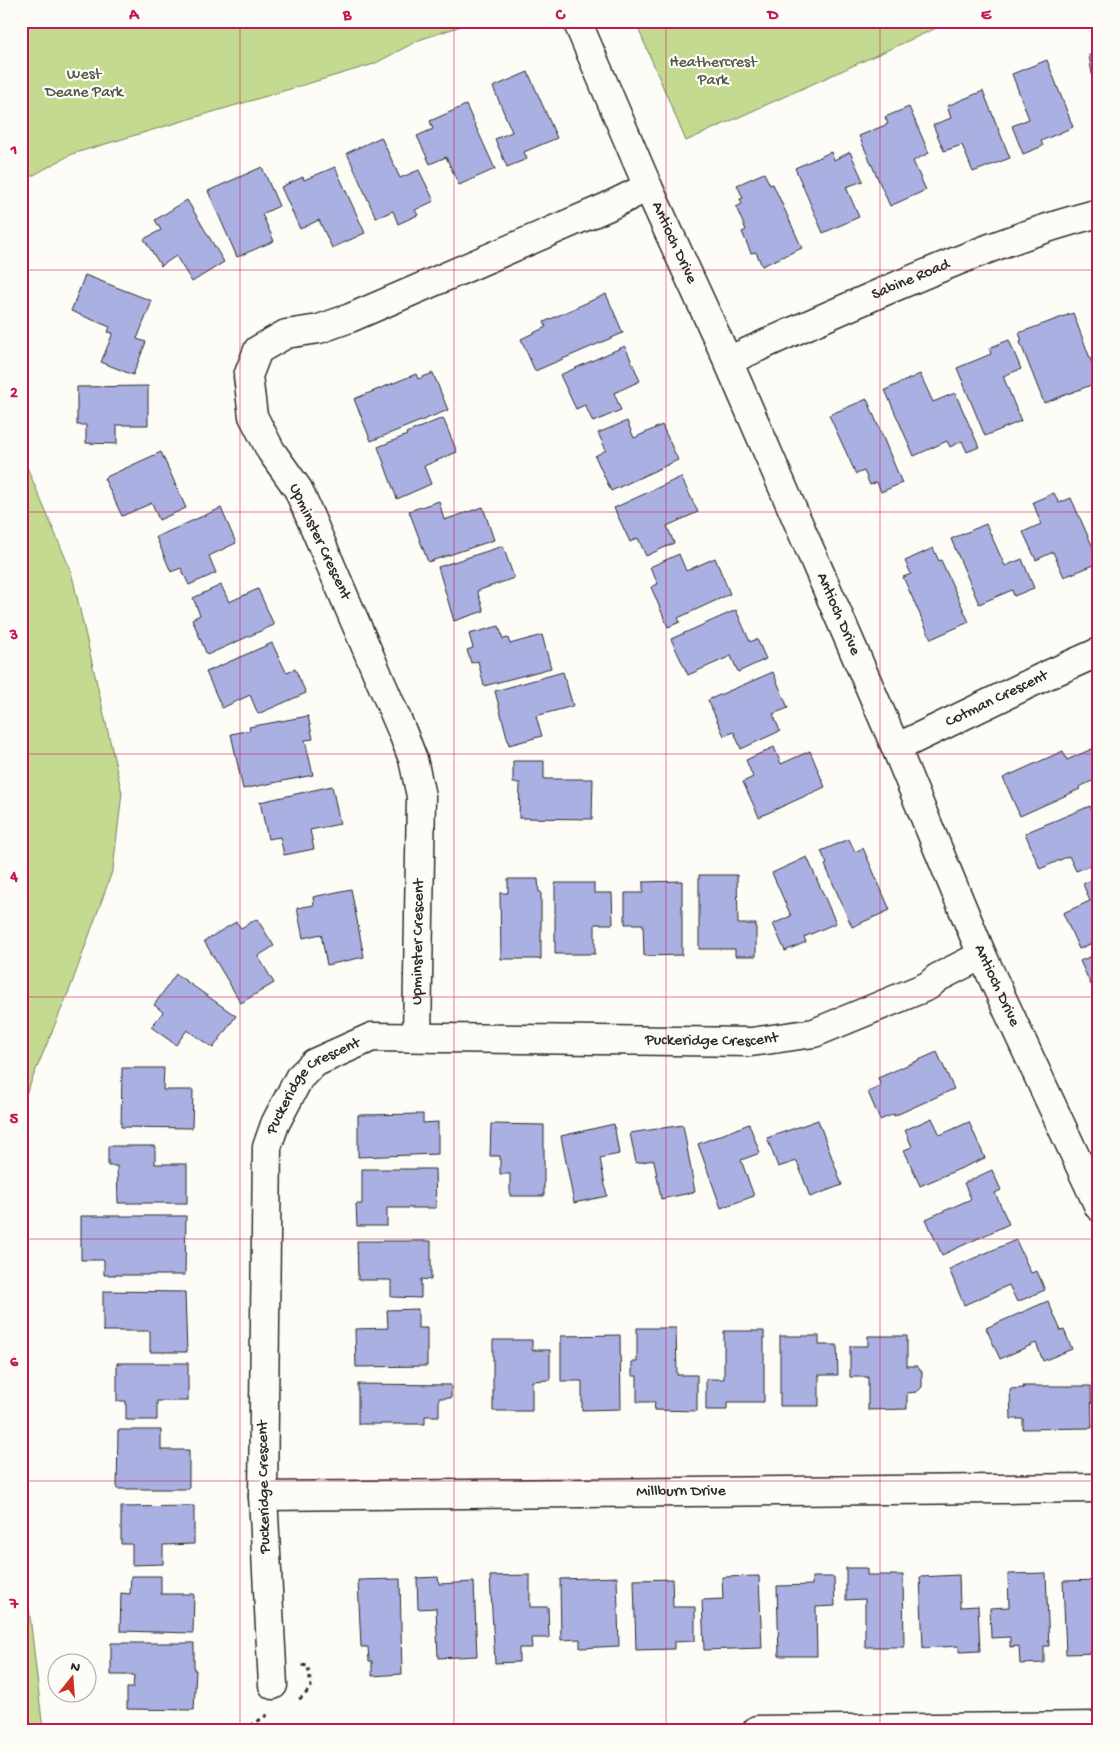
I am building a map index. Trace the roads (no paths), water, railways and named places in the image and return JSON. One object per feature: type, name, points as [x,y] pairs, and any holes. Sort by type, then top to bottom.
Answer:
[{"type":"street","name":"Antioch Drive","points":[[577,21],[648,188],[728,360],[896,748],[982,955],[1090,1164],[1099,1207]]},
{"type":"street","name":"Upminster Crescent","points":[[417,1037],[421,796],[413,760],[298,489],[271,451],[253,416],[248,376],[258,350],[286,334],[319,329],[350,318],[648,188]]},
{"type":"street","name":"Sabine Road","points":[[728,360],[900,284],[996,245],[1045,228],[1099,213]]},
{"type":"street","name":"Cotman Crescent","points":[[896,748],[1099,652]]},
{"type":"street","name":"Puckeridge Crescent","points":[[273,1685],[263,1496],[267,1147],[275,1124],[300,1078],[314,1063],[372,1037],[751,1042],[814,1033],[928,986],[937,978],[982,955]]},
{"type":"street","name":"Millburn Drive","points":[[263,1496],[1099,1488]]},
{"type":"street","points":[[758,1730],[1099,1726]]},
{"type":"park label","name":"Heathercrest Park","points":[[713,72]]},
{"type":"park label","name":"West Deane Park","points":[[84,84]]}]
